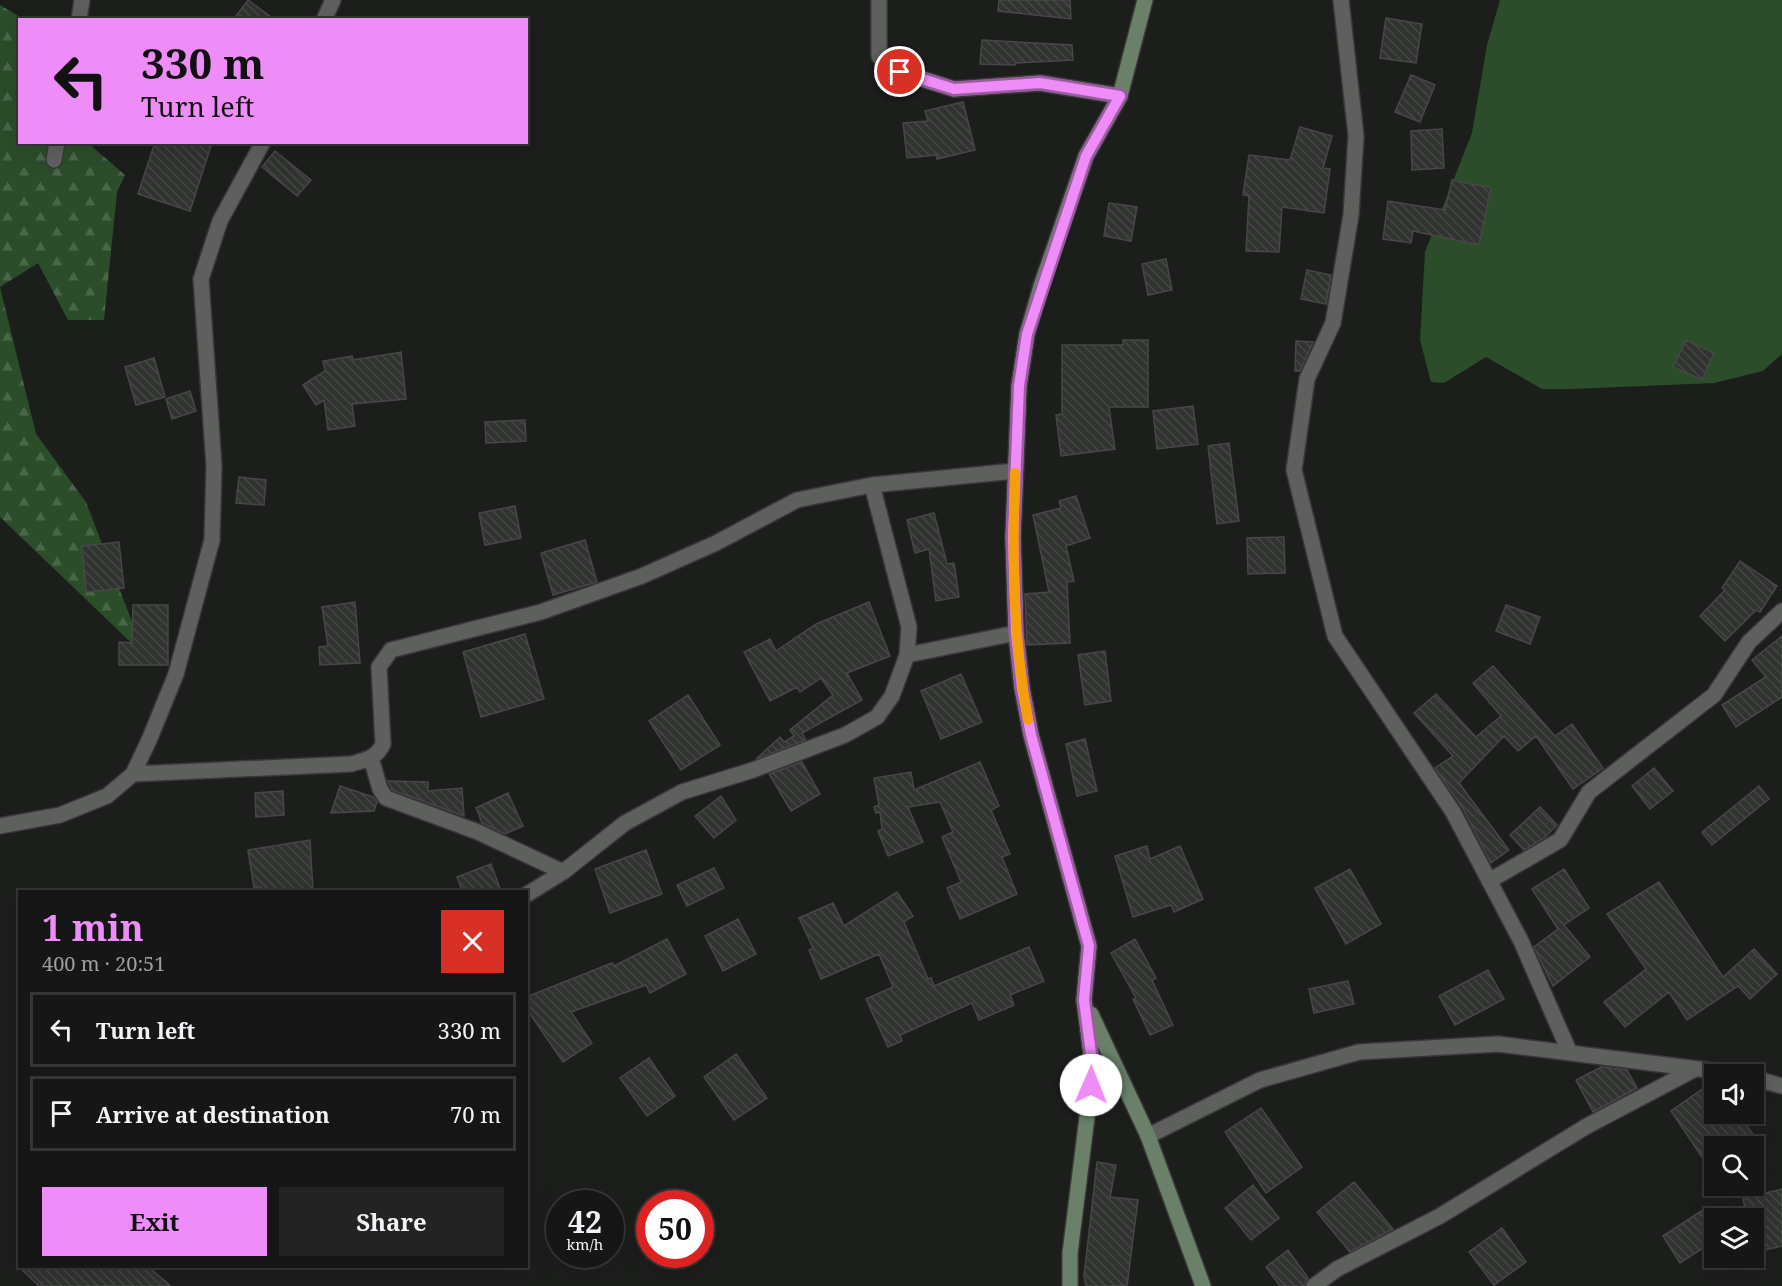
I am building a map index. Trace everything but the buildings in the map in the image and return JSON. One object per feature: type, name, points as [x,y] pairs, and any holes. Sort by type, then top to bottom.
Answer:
[{"type":"main road","points":[[1070,1286],[1070,1253],[1093,1069],[1084,1000],[1089,946],[1031,735],[1016,633],[1013,537],[1019,386],[1027,334],[1086,156],[1120,96],[1145,0]]},
{"type":"main road","points":[[1084,1000],[1148,1136],[1203,1286]]},
{"type":"street","points":[[79,18],[82,0]]},
{"type":"street","points":[[325,18],[333,0]]},
{"type":"street","points":[[879,0],[879,56],[886,67],[954,89],[1040,83],[1120,96]]},
{"type":"street","points":[[1341,0],[1356,136],[1351,215],[1333,323],[1307,379],[1294,470],[1335,636],[1453,812],[1521,941],[1569,1051]]},
{"type":"street","points":[[54,160],[57,144]]},
{"type":"street","points":[[0,826],[60,815],[107,796],[133,774],[176,674],[212,540],[214,466],[201,279],[220,221],[262,144]]},
{"type":"street","points":[[133,774],[351,764],[371,758],[380,752],[383,744],[379,667],[391,650],[541,612],[642,576],[716,543],[797,500],[872,485],[1015,471]]},
{"type":"street","points":[[528,894],[563,872],[625,823],[682,792],[753,770],[845,735],[877,717],[892,696],[907,655],[909,627],[872,485]]},
{"type":"street","points":[[1489,880],[1560,840],[1589,792],[1714,695],[1749,642],[1782,611]]},
{"type":"street","points":[[907,655],[1016,633]]},
{"type":"street","points":[[371,758],[380,789],[386,798],[478,832],[563,872]]},
{"type":"street","points":[[1148,1136],[1260,1080],[1359,1052],[1498,1044],[1704,1069]]},
{"type":"street","points":[[1314,1286],[1337,1269],[1440,1216],[1587,1126],[1695,1068]]},
{"type":"street","points":[[1764,1081],[1782,1086]]},
{"type":"green space","points":[[1500,0],[1782,0],[1782,354],[1763,371],[1714,383],[1542,389],[1486,357],[1444,383],[1431,382],[1420,340],[1425,252],[1472,133],[1487,45]]},
{"type":"green space","points":[[0,5],[21,18],[18,18],[18,144],[89,144],[125,175],[117,192],[104,320],[68,320],[38,263],[0,287]]},
{"type":"green space","points":[[0,287],[36,434],[86,502],[145,656],[0,517]]},
{"type":"slow traffic","points":[[1015,473],[1013,537],[1016,633],[1028,720]]},
{"type":"route","points":[[900,72],[954,89],[1040,83],[1120,96],[1086,156],[1058,234],[1027,334],[1019,386],[1013,537],[1016,633],[1022,688],[1031,735],[1054,825],[1089,946],[1084,1000],[1093,1069],[1091,1085]]}]
